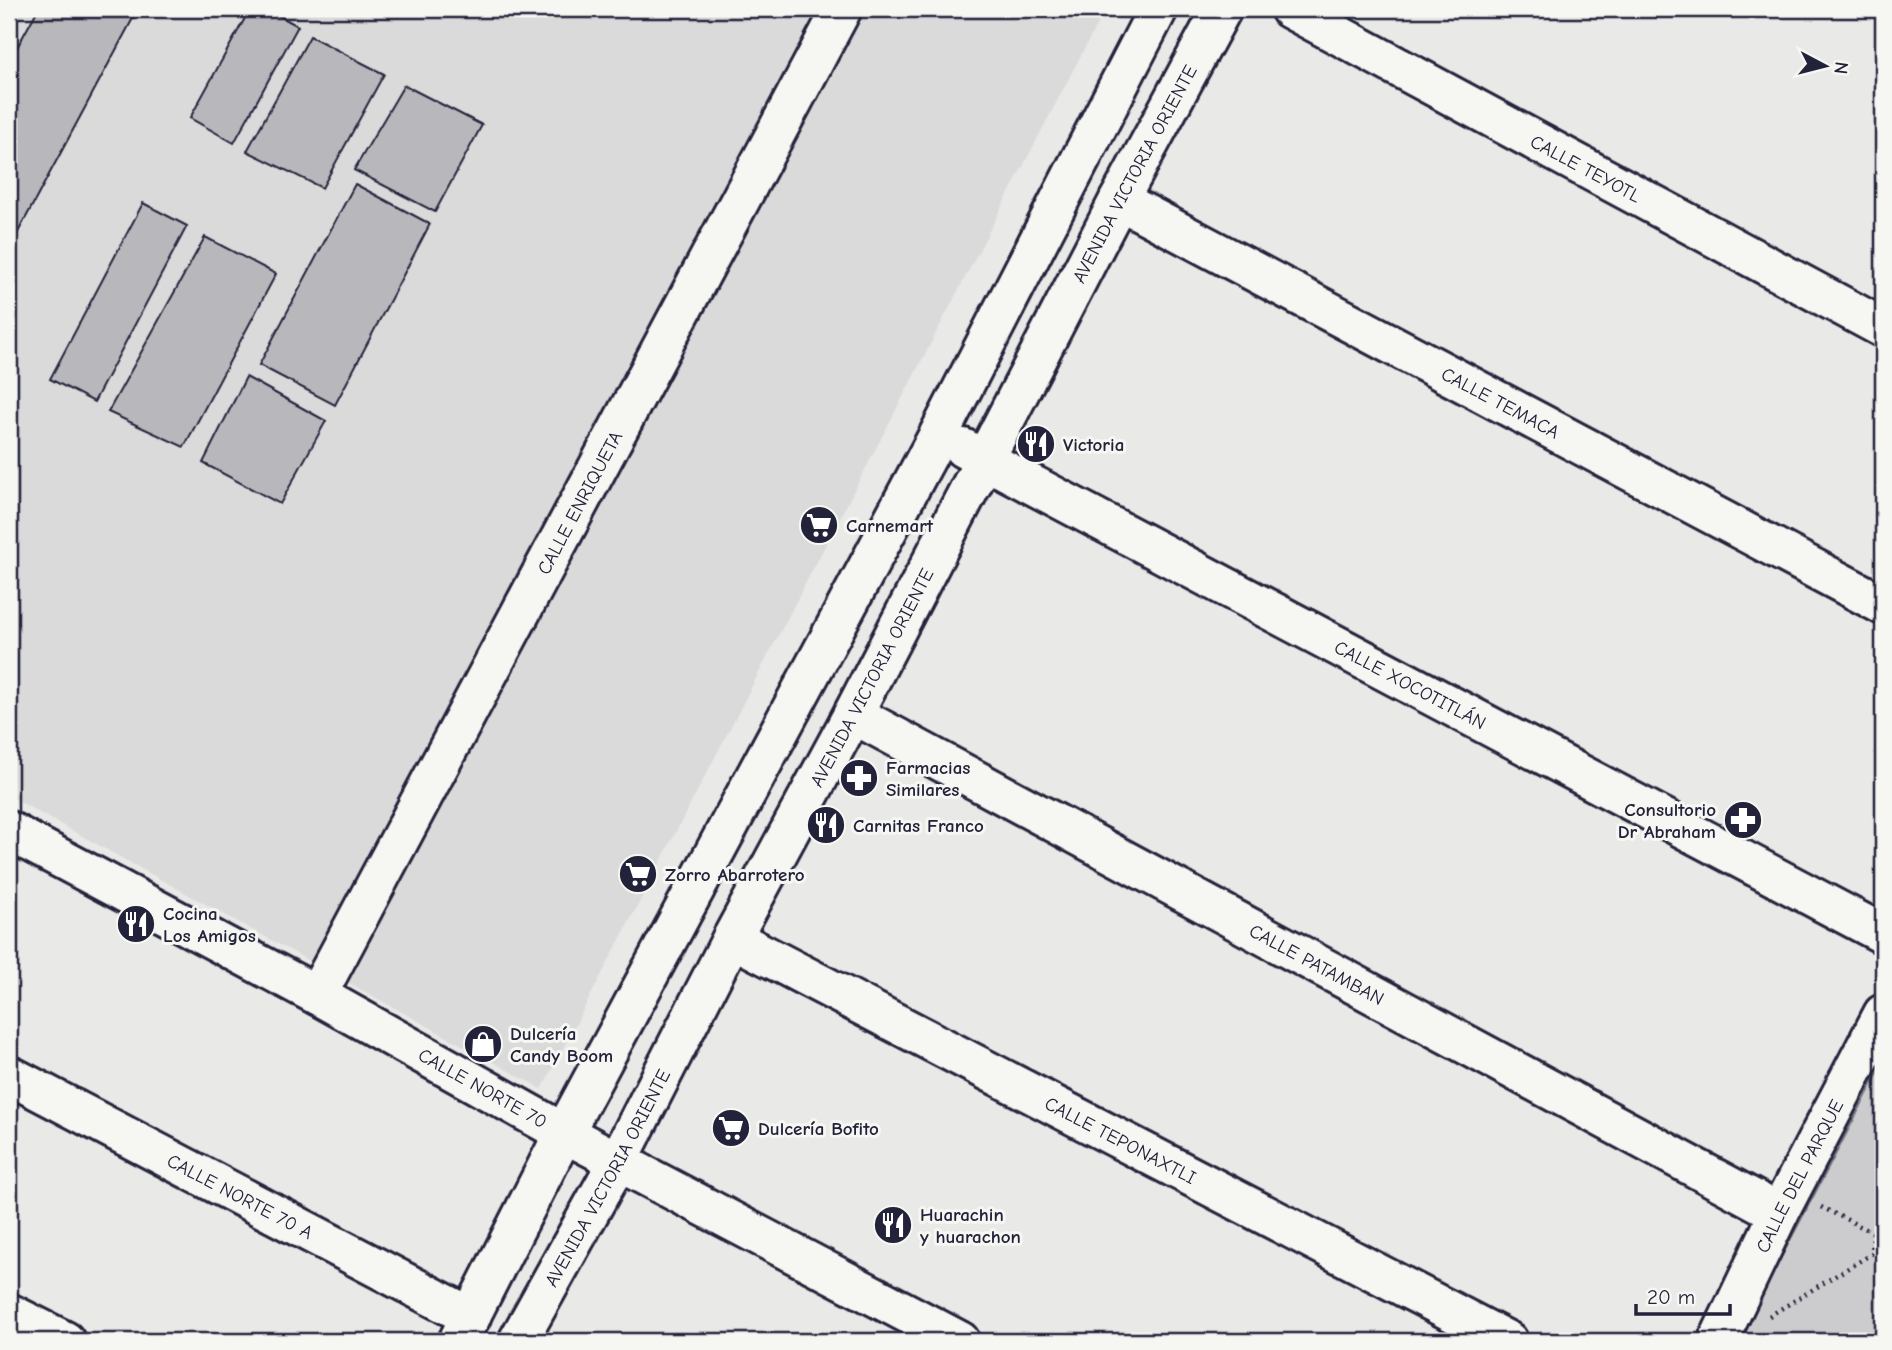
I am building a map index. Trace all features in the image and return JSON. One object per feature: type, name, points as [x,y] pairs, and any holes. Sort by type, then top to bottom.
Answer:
[{"type":"street","name":"CALLE ENRIQUETA","points":[[317,995],[842,9]]},
{"type":"street","points":[[464,1329],[564,1133],[938,436],[1158,9]]},
{"type":"street","name":"AVENIDA VICTORIA ORIENTE","points":[[518,1341],[618,1161],[732,938],[853,714],[1119,201],[1222,9]]},
{"type":"street","name":"CALLE TEYOTL","points":[[1290,9],[1883,328]]},
{"type":"street","name":"CALLE TEMACA","points":[[1119,201],[1883,605]]},
{"type":"street","name":"CALLE XOCOTITLÁN","points":[[938,436],[1883,934]]},
{"type":"street","name":"CALLE PATAMBAN","points":[[853,714],[1779,1213]]},
{"type":"street","name":"CALLE NORTE 70","points":[[9,831],[317,995],[564,1133],[960,1341]]},
{"type":"street","name":"CALLE TEPONAXTLI","points":[[732,938],[1508,1341]]},
{"type":"street","name":"CALLE DEL PARQUE","points":[[1718,1341],[1779,1213],[1883,1014]]},
{"type":"street","name":"CALLE NORTE 70 A","points":[[9,1075],[464,1329]]},
{"type":"street","points":[[9,1313],[65,1341]]},
{"type":"path","points":[[1817,1205],[1874,1233]]},
{"type":"path","points":[[1883,1221],[1874,1233],[1871,1243],[1873,1253],[1883,1267]]},
{"type":"path","points":[[1768,1317],[1873,1253]]},
{"type":"shaded area","points":[[9,9],[1105,9],[542,1089],[9,796]]},
{"type":"shaded area","points":[[1883,1064],[1883,1341],[1737,1341]]},
{"type":"building","points":[[38,9],[138,9],[9,249],[9,62]]},
{"type":"building","points":[[250,9],[267,9],[298,26],[234,143],[190,118]]},
{"type":"building","points":[[310,36],[384,74],[322,188],[247,151]]},
{"type":"building","points":[[404,85],[482,125],[435,212],[354,170]]},
{"type":"building","points":[[355,184],[430,224],[335,405],[259,365]]},
{"type":"building","points":[[143,203],[187,226],[94,402],[50,379]]},
{"type":"building","points":[[205,237],[276,274],[184,447],[108,412]]},
{"type":"building","points":[[246,377],[326,421],[280,504],[203,463]]},
{"type":"place","name":"Victoria","points":[[1036,444]]},
{"type":"place","name":"Carnemart","points":[[819,525]]},
{"type":"place","name":"Farmacias Similares","points":[[859,778]]},
{"type":"place","name":"Consultorio Dr Abraham","points":[[1743,820]]},
{"type":"place","name":"Carnitas Franco","points":[[826,825]]},
{"type":"place","name":"Zorro Abarrotero","points":[[638,874]]},
{"type":"place","name":"Cocina Los Amigos","points":[[136,924]]},
{"type":"place","name":"Dulcería Candy Boom","points":[[483,1044]]},
{"type":"place","name":"Dulcería Bofito","points":[[731,1128]]},
{"type":"place","name":"Huarachin y huarachon","points":[[893,1225]]}]
